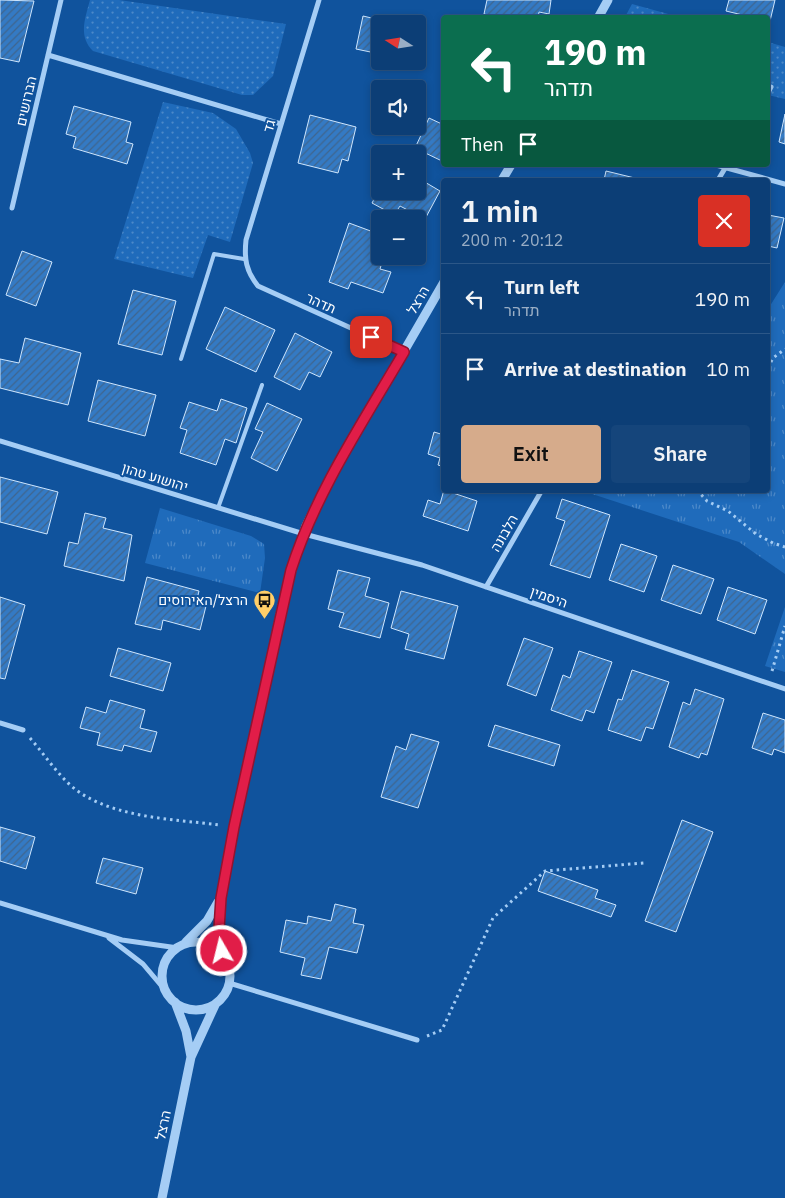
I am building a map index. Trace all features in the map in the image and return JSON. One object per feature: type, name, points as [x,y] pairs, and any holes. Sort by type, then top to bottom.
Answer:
[{"type":"street","name":"הברושים","points":[[12,208],[62,0]]},
{"type":"street","name":"גד","points":[[244,259],[246,240],[319,0]]},
{"type":"street","points":[[600,15],[608,0]]},
{"type":"street","points":[[48,55],[281,124]]},
{"type":"street","points":[[503,178],[510,167]]},
{"type":"street","points":[[719,178],[725,167]]},
{"type":"street","points":[[729,167],[765,178]]},
{"type":"street","points":[[770,179],[785,184]]},
{"type":"street","name":"תדהר","points":[[244,259],[248,274],[258,286],[404,352]]},
{"type":"street","name":"הרצל","points":[[225,958],[219,929],[222,892],[234,827],[287,586],[304,534],[330,480],[441,287]]},
{"type":"street","name":"יהושוע טהון","points":[[0,441],[304,534]]},
{"type":"street","name":"הלבונה","points":[[486,587],[540,493]]},
{"type":"street","name":"היסמין","points":[[304,534],[422,565],[785,689]]},
{"type":"street","points":[[0,723],[24,730]]},
{"type":"street","name":"הרצל","points":[[180,946],[195,936],[207,921],[222,892]]},
{"type":"street","points":[[0,903],[133,942],[180,946],[204,943],[218,950],[225,958],[229,967],[229,983],[222,998],[215,1004],[195,1010],[175,1002],[143,964],[105,935]]},
{"type":"street","points":[[165,990],[162,974],[165,964],[180,946]]},
{"type":"street","points":[[229,983],[417,1040]]},
{"type":"street","name":"הרצל","points":[[175,1002],[186,1032],[191,1057]]},
{"type":"street","name":"הרצל","points":[[162,1198],[191,1057],[215,1004]]},
{"type":"lane","points":[[181,359],[214,254],[244,259]]},
{"type":"lane","points":[[218,508],[262,385]]},
{"type":"path","points":[[770,365],[774,358],[785,349]]},
{"type":"path","points":[[700,493],[707,501],[728,511],[756,534],[773,543],[785,546]]},
{"type":"path","points":[[769,684],[785,626]]},
{"type":"path","points":[[24,730],[68,783],[92,800],[131,813],[234,827]]},
{"type":"path","points":[[417,1040],[442,1030],[493,918],[545,871],[644,863]]},
{"type":"green space","points":[[90,0],[119,0],[286,24],[273,76],[253,95],[242,95],[93,51],[88,45],[84,33]]},
{"type":"green space","points":[[632,4],[672,15],[626,15]]},
{"type":"green space","points":[[770,43],[785,47],[785,99],[770,95]]},
{"type":"green space","points":[[163,102],[213,113],[236,129],[250,153],[253,163],[230,242],[208,235],[193,278],[114,259]]},
{"type":"green space","points":[[785,282],[785,574],[739,542],[589,493],[770,493],[770,306]]},
{"type":"green space","points":[[160,508],[251,536],[264,544],[265,558],[260,593],[145,563]]},
{"type":"green space","points":[[785,607],[785,672],[765,666]]},
{"type":"building","points":[[0,0],[34,1],[19,62],[0,58]]},
{"type":"building","points":[[487,0],[551,0],[549,14],[539,12],[538,15],[484,14]]},
{"type":"building","points":[[729,0],[775,0],[770,21],[770,15],[743,15],[726,11]]},
{"type":"building","points":[[363,16],[371,18],[371,52],[356,49]]},
{"type":"building","points":[[74,106],[131,122],[126,142],[133,144],[127,164],[73,148],[76,137],[66,134]]},
{"type":"building","points":[[785,114],[785,144],[779,142]]},
{"type":"building","points":[[310,115],[356,127],[348,161],[342,159],[338,173],[298,163]]},
{"type":"building","points":[[429,118],[441,124],[441,161],[426,153],[426,145],[416,145],[421,135],[426,135],[426,124]]},
{"type":"building","points":[[606,171],[635,178],[604,178]]},
{"type":"building","points":[[426,183],[440,191],[426,217],[426,210],[408,210],[400,206],[397,210],[385,210],[372,203],[374,200],[426,200]]},
{"type":"building","points":[[770,215],[784,218],[777,248],[770,246]]},
{"type":"building","points":[[349,223],[371,231],[371,265],[381,265],[380,269],[391,272],[383,293],[351,282],[348,289],[329,282]]},
{"type":"building","points":[[22,251],[52,262],[36,306],[6,295]]},
{"type":"building","points":[[133,290],[176,301],[162,355],[118,344]]},
{"type":"building","points":[[225,307],[275,330],[256,372],[206,349]]},
{"type":"building","points":[[295,333],[332,352],[320,377],[309,372],[300,390],[274,377]]},
{"type":"building","points":[[25,338],[81,353],[68,405],[0,388],[0,359],[19,363]]},
{"type":"building","points":[[98,380],[156,395],[145,436],[88,421]]},
{"type":"building","points":[[221,399],[247,408],[236,443],[225,439],[216,465],[180,453],[187,430],[180,428],[189,402],[217,411]]},
{"type":"building","points":[[267,403],[302,419],[277,471],[251,458],[263,432],[255,429]]},
{"type":"building","points":[[434,432],[441,434],[441,466],[438,465],[440,458],[428,454]]},
{"type":"building","points":[[0,477],[58,492],[47,534],[0,522]]},
{"type":"building","points":[[443,493],[453,493],[477,501],[468,531],[423,516],[428,500],[440,504]]},
{"type":"building","points":[[562,499],[610,515],[590,578],[550,565],[565,521],[556,518]]},
{"type":"building","points":[[85,513],[106,518],[103,528],[132,535],[124,581],[64,566],[69,542],[78,544]]},
{"type":"building","points":[[621,544],[657,556],[644,592],[609,580]]},
{"type":"building","points":[[673,565],[714,579],[701,614],[661,600]]},
{"type":"building","points":[[338,570],[370,578],[365,596],[389,603],[380,638],[339,627],[344,613],[328,609]]},
{"type":"building","points":[[147,577],[199,591],[196,603],[206,606],[200,630],[163,620],[161,630],[135,624]]},
{"type":"building","points":[[728,587],[767,600],[755,634],[717,620]]},
{"type":"building","points":[[401,591],[458,606],[444,659],[405,649],[409,634],[391,628]]},
{"type":"building","points":[[0,597],[25,605],[5,679],[0,678]]},
{"type":"building","points":[[524,638],[553,648],[536,696],[507,685]]},
{"type":"building","points":[[118,648],[171,663],[163,691],[110,676]]},
{"type":"building","points":[[579,651],[612,662],[594,713],[586,710],[582,721],[551,710],[563,675],[570,678]]},
{"type":"building","points":[[632,670],[669,682],[653,729],[646,727],[641,741],[608,730],[618,699],[622,700]]},
{"type":"building","points":[[695,689],[724,699],[707,755],[701,753],[699,758],[669,747],[683,702],[690,705]]},
{"type":"building","points":[[110,700],[145,710],[140,728],[157,732],[151,752],[124,745],[122,751],[97,745],[100,733],[80,728],[86,707],[106,713]]},
{"type":"building","points":[[763,713],[785,720],[785,753],[774,749],[772,755],[752,748]]},
{"type":"building","points":[[495,725],[560,745],[554,766],[488,746]]},
{"type":"building","points":[[411,734],[439,742],[418,808],[381,797],[396,746],[406,750]]},
{"type":"building","points":[[682,820],[713,832],[676,932],[645,921]]},
{"type":"building","points":[[0,827],[35,837],[26,869],[0,861]]},
{"type":"building","points":[[103,858],[143,868],[136,894],[96,883]]},
{"type":"building","points":[[545,871],[598,890],[595,898],[616,905],[611,917],[538,891]]},
{"type":"building","points":[[335,904],[356,909],[353,923],[364,925],[357,953],[329,947],[321,979],[301,975],[305,958],[280,952],[286,920],[307,924],[308,916],[331,921]]},
{"type":"place","name":"הרצל/האירוסים","points":[[264,619]]},
{"type":"route","points":[[222,951],[219,929],[221,898],[234,827],[291,570],[306,526],[319,499],[404,352],[371,337]]}]
